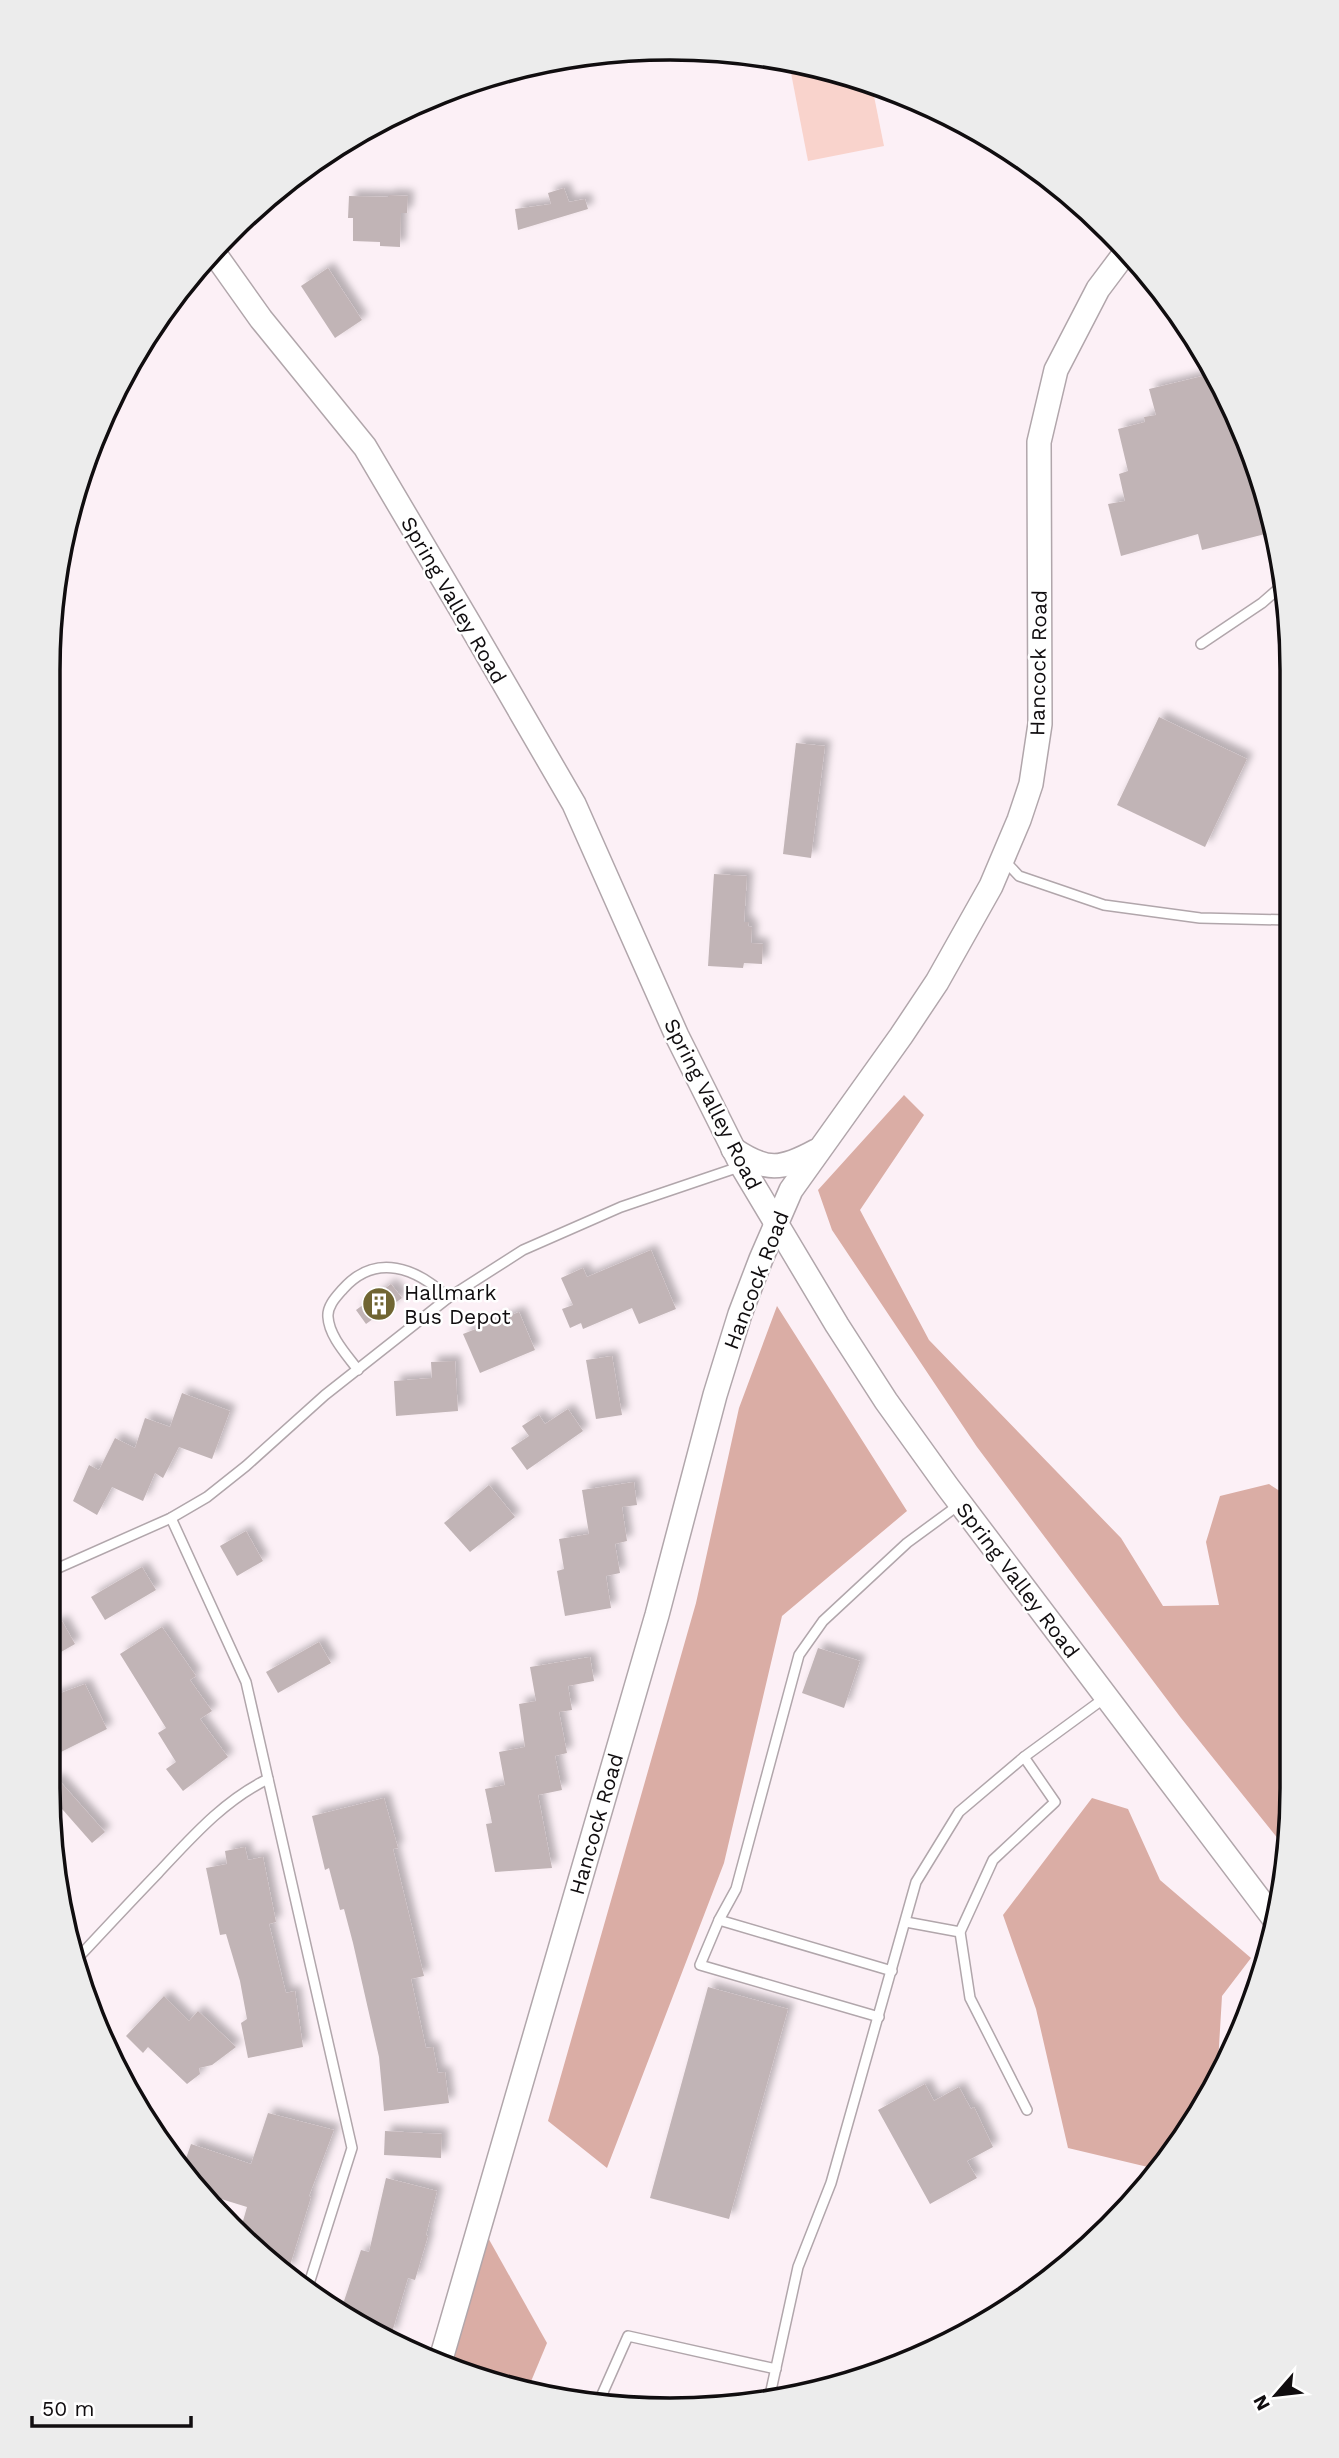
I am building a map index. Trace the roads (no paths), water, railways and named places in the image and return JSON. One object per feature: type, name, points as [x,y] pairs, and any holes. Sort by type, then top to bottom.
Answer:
[{"type":"street","name":"Spring Valley Road","points":[[218,259],[261,319],[365,447],[469,623],[574,804],[677,1036],[737,1157],[776,1225],[886,1401],[960,1504],[1268,1910]]},
{"type":"street","name":"Hancock Road","points":[[442,2354],[657,1615],[715,1395],[740,1314],[791,1190],[937,982],[991,886],[1031,784],[1040,724],[1039,442],[1056,370],[1098,289],[1121,259]]},
{"type":"street","points":[[737,1157],[780,1167],[816,1151]]},
{"type":"lane","points":[[1201,644],[1274,592]]},
{"type":"lane","points":[[1002,859],[1018,876],[1104,905],[1200,918],[1280,919]]},
{"type":"lane","points":[[60,1567],[171,1518],[207,1497],[448,1298],[523,1250],[737,1157]]},
{"type":"lane","points":[[358,1370],[335,1337],[328,1317],[332,1301],[347,1284],[363,1273],[380,1267],[399,1268],[418,1274],[448,1298]]},
{"type":"lane","points":[[879,2017],[700,1965],[736,1889],[799,1655],[823,1621],[908,1543],[960,1504]]},
{"type":"lane","points":[[171,1518],[246,1682],[352,2148],[310,2281]]},
{"type":"lane","points":[[771,2390],[798,2267],[831,2183],[916,1882],[959,1812],[1024,1757],[1106,1697]]},
{"type":"lane","points":[[1024,1757],[1055,1802],[993,1860],[960,1932],[970,1998],[1027,2110]]},
{"type":"lane","points":[[82,1953],[195,1834],[247,1789],[268,1779]]},
{"type":"lane","points":[[719,1920],[892,1971]]},
{"type":"lane","points":[[906,1922],[960,1932]]},
{"type":"lane","points":[[602,2394],[628,2336],[776,2369]]},
{"type":"place","name":"Hallmark Bus Depot","points":[[379,1304]]}]
